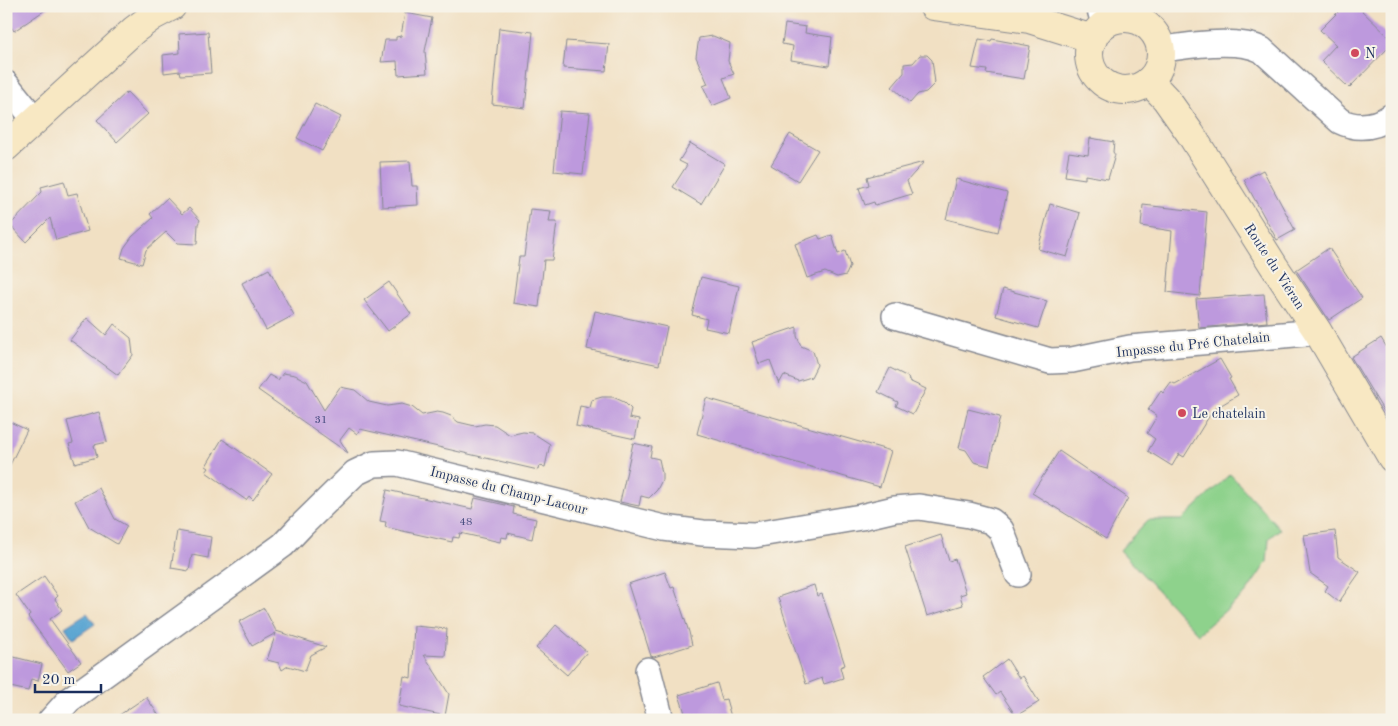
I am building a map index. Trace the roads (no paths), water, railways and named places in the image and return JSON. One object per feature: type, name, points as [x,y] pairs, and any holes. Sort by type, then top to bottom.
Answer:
[{"type":"street","points":[[6,147],[134,30],[153,16],[172,6]]},
{"type":"street","points":[[933,6],[1029,19],[1099,23],[1125,18],[1137,20],[1146,24],[1153,31],[1161,50],[1159,68],[1150,81],[1130,90],[1119,90],[1101,80],[1091,64],[1089,56],[1099,23]]},
{"type":"street","points":[[1161,50],[1206,45],[1250,45],[1262,50],[1340,122],[1355,126],[1369,126],[1392,116]]},
{"type":"street","name":"Route du Viéran","points":[[1150,81],[1166,99],[1190,133],[1318,332],[1392,458]]},
{"type":"street","points":[[6,84],[35,120]]},
{"type":"street","name":"Impasse du Pré Chatelain","points":[[895,316],[1050,361],[1072,360],[1130,348],[1318,332]]},
{"type":"street","name":"Impasse du Champ-Lacour","points":[[51,720],[69,700],[283,545],[352,476],[374,464],[397,463],[664,528],[703,533],[754,535],[861,517],[895,509],[918,507],[969,515],[991,521],[1001,530],[1018,574]]},
{"type":"street","points":[[648,670],[661,720]]},
{"type":"water","points":[[87,613],[95,624],[73,639],[65,627]]},
{"type":"place","name":"N","points":[[1355,53]]},
{"type":"place","name":"Le chatelain","points":[[1182,413]]}]
